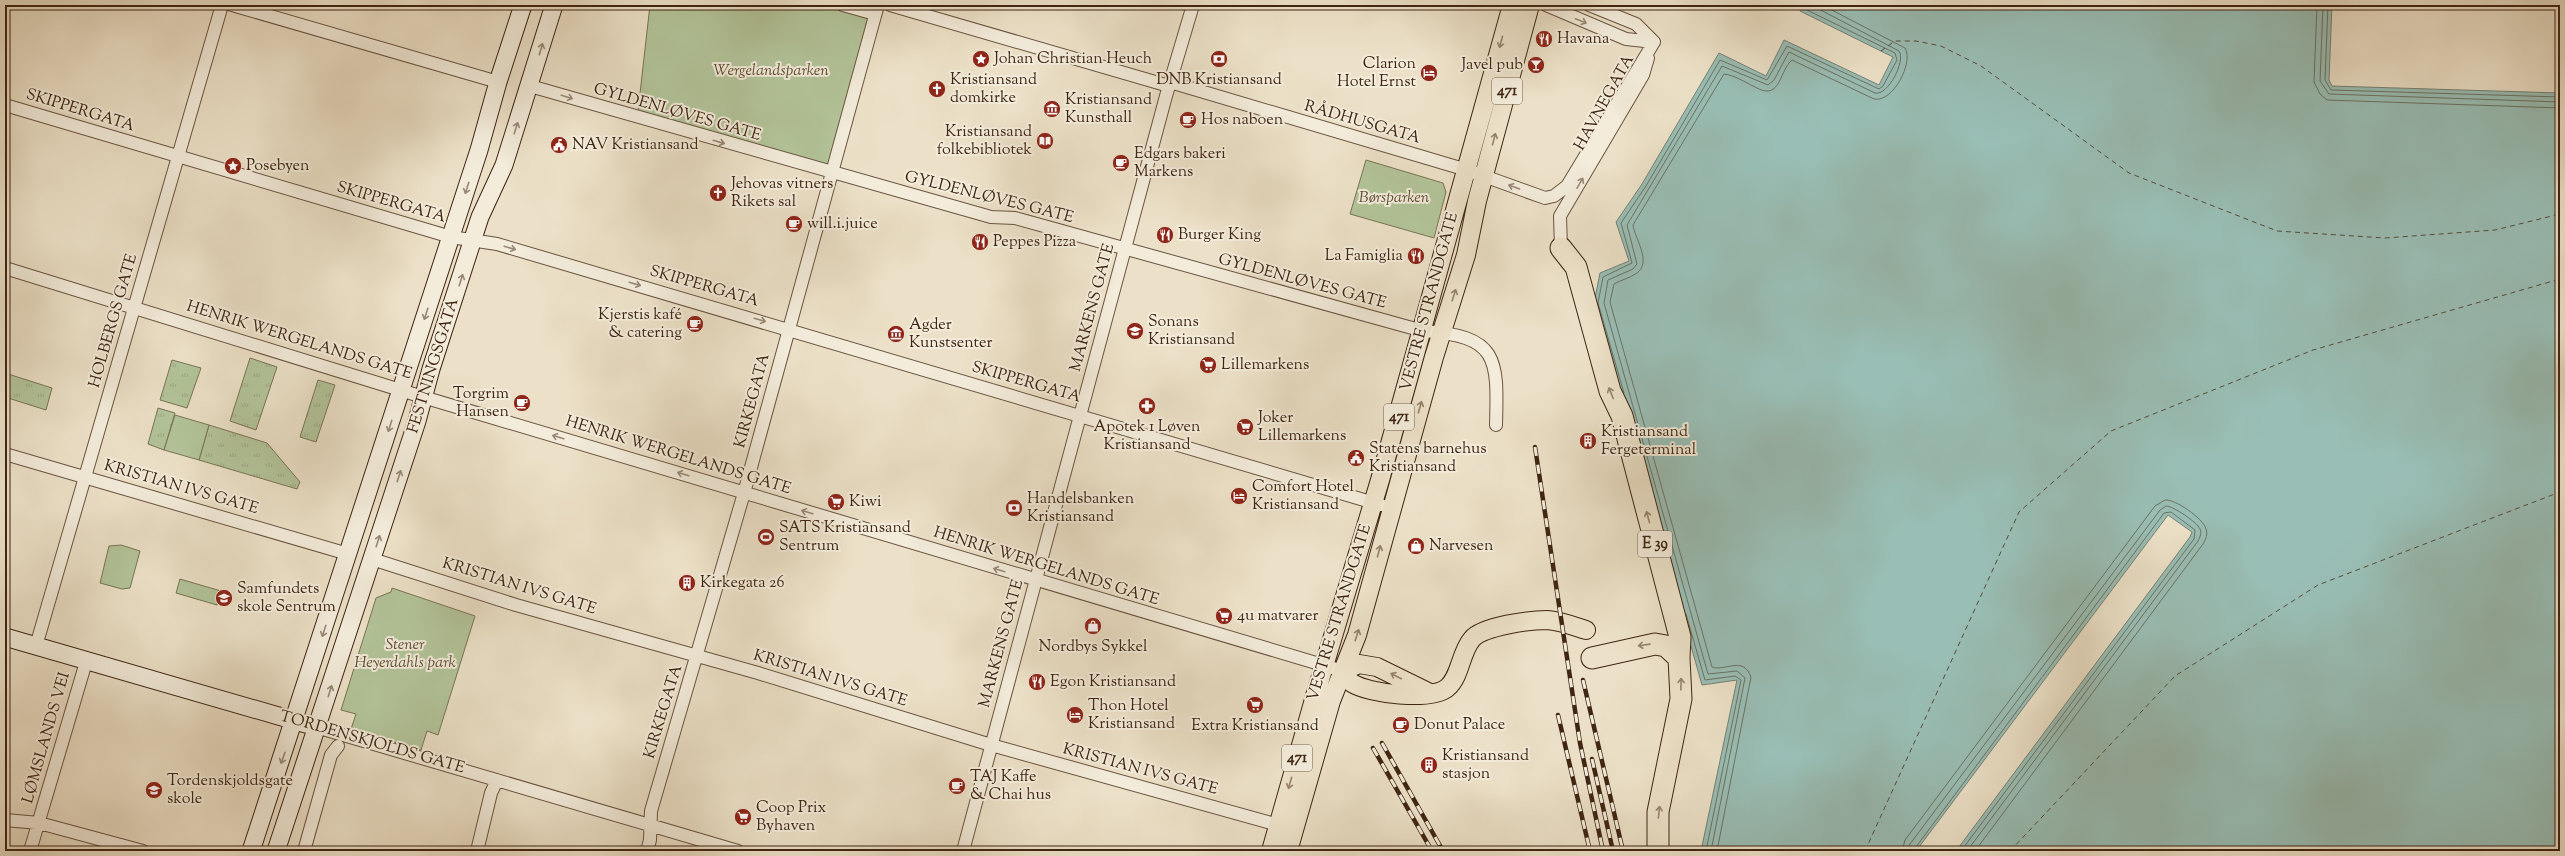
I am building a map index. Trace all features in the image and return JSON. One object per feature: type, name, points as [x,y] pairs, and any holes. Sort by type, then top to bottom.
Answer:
[{"type":"highway","name":"E 39","points":[[1561,248],[1576,267],[1610,391],[1622,416],[1680,637],[1679,658],[1681,699],[1658,812],[1658,851]]},
{"type":"highway","points":[[1592,658],[1655,644],[1666,646],[1679,658]]},
{"type":"main road","name":"FESTNINGSGATA","points":[[251,851],[295,721],[480,150],[498,82],[523,5]]},
{"type":"main road","name":"FESTNINGSGATA","points":[[276,851],[372,559],[472,240],[480,217],[504,166],[554,5]]},
{"type":"main road","name":"VESTRE STRANDGATE","points":[[1271,851],[1314,696],[1325,666],[1374,502],[1423,331],[1512,5]]},
{"type":"main road","name":"VESTRE STRANDGATE","points":[[1288,851],[1332,701],[1357,635],[1391,508],[1466,255],[1484,176],[1530,5]]},
{"type":"main road","name":"VESTRE STRANDGATE","points":[[1343,671],[1359,664],[1377,667],[1430,694],[1440,692],[1450,683],[1471,640],[1482,632],[1546,620],[1586,630]]},
{"type":"main road","name":"TORDENSKJOLDS GATE","points":[[5,637],[86,662],[316,727]]},
{"type":"street","name":"HOLBERGS GATE","points":[[36,646],[179,158],[222,5]]},
{"type":"street","points":[[232,5],[498,82]]},
{"type":"street","points":[[843,5],[877,9]]},
{"type":"street","name":"RÅDHUSGATA","points":[[890,5],[1467,170],[1545,198]]},
{"type":"street","name":"MARKENS GATE","points":[[963,851],[1169,84],[1193,5]]},
{"type":"street","points":[[1546,5],[1626,39],[1654,42]]},
{"type":"street","points":[[1589,5],[1636,24],[1654,42]]},
{"type":"street","name":"KIRKEGATA","points":[[647,851],[651,826],[651,811],[698,656],[744,493],[833,174],[877,9]]},
{"type":"street","name":"HAVNEGATA","points":[[1545,198],[1554,196],[1567,186],[1654,42]]},
{"type":"street","name":"HAVNEGATA","points":[[1561,248],[1560,216],[1643,74],[1654,42]]},
{"type":"street","name":"GYLDENLØVES GATE","points":[[530,86],[991,218],[1015,218],[1125,250],[1423,331],[1442,332],[1471,339],[1483,345],[1490,354],[1497,382],[1496,425]]},
{"type":"street","name":"SKIPPERGATA","points":[[5,105],[179,158],[451,237],[497,244],[789,328],[1023,400],[1080,415],[1391,508]]},
{"type":"street","name":"HENRIK WERGELANDS GATE","points":[[5,268],[402,389],[423,397],[1036,581],[1343,671]]},
{"type":"street","name":"KRISTIAN IVS GATE","points":[[5,454],[348,554]]},
{"type":"street","name":"KRISTIAN IVS GATE","points":[[372,559],[516,605],[698,656],[991,745],[1278,825]]},
{"type":"street","name":"LØMSLANDS VEI","points":[[30,851],[86,662]]},
{"type":"street","name":"TORDENSKJOLDS GATE","points":[[316,727],[738,851]]},
{"type":"street","points":[[304,851],[331,755],[338,746]]},
{"type":"street","points":[[477,851],[491,793],[497,780]]},
{"type":"street","name":"LØMSLANDS VEI","points":[[5,820],[39,823],[143,851]]},
{"type":"green space","name":"Wergelandsparken","points":[[650,5],[843,5],[873,16],[830,174],[638,111]]},
{"type":"green space","name":"Børsparken","points":[[1366,160],[1443,183],[1446,192],[1434,238],[1350,214]]},
{"type":"green space","points":[[250,358],[277,367],[256,430],[230,421]]},
{"type":"green space","points":[[172,360],[201,368],[187,408],[160,400]]},
{"type":"green space","points":[[5,373],[52,388],[46,410],[5,397]]},
{"type":"green space","points":[[318,380],[335,385],[316,442],[300,437]]},
{"type":"green space","points":[[158,408],[175,413],[164,450],[148,444]]},
{"type":"green space","points":[[175,415],[209,425],[199,460],[164,450]]},
{"type":"green space","points":[[209,425],[267,443],[300,482],[297,489],[199,460]]},
{"type":"green space","points":[[121,545],[140,551],[130,588],[122,589],[100,583],[109,546]]},
{"type":"green space","points":[[180,579],[221,591],[217,605],[176,593]]},
{"type":"green space","name":"Stener Heyerdahls park","points":[[392,588],[475,616],[438,735],[427,731],[421,750],[351,729],[356,714],[341,710],[376,598],[391,592]]},
{"type":"water","points":[[1803,5],[2332,5],[2329,80],[2332,86],[2560,93],[2560,851],[1956,851],[2190,537],[2192,532],[2168,515],[1916,851],[1701,851],[1737,680],[1702,685],[1594,303],[1600,273],[1629,261],[1616,222],[1642,184],[1719,53],[1766,76],[1784,40],[1879,85],[1893,57],[1800,11]]},
{"type":"ferry route","points":[[1881,51],[1895,41],[1916,41],[1941,46],[1981,66],[2129,173],[2277,231],[2385,238],[2495,230],[2560,214]]},
{"type":"ferry route","points":[[1865,851],[2019,512],[2111,431],[2313,350],[2560,279]]},
{"type":"ferry route","points":[[2010,851],[2175,676],[2318,585],[2560,492]]},
{"type":"railway","points":[[1535,447],[1580,743],[1603,851]]},
{"type":"railway","points":[[1583,680],[1623,851]]},
{"type":"railway","points":[[1558,715],[1590,851]]},
{"type":"railway","points":[[1382,743],[1443,851]]},
{"type":"railway","points":[[1373,748],[1432,851]]},
{"type":"railway","points":[[1592,759],[1613,851]]},
{"type":"place","name":"Havana","points":[[1544,39]]},
{"type":"place","name":"Johan Christian Heuch","points":[[981,59]]},
{"type":"place","name":"DNB Kristiansand","points":[[1219,59]]},
{"type":"place","name":"Javel pub","points":[[1536,65]]},
{"type":"place","name":"Clarion Hotel Ernst","points":[[1429,73]]},
{"type":"place","name":"Kristiansand domkirke","points":[[937,89]]},
{"type":"place","name":"Kristiansand Kunsthall","points":[[1052,109]]},
{"type":"place","name":"Hos naboen","points":[[1188,120]]},
{"type":"place","name":"Kristiansand folkebibliotek","points":[[1045,141]]},
{"type":"place","name":"NAV Kristiansand","points":[[559,145]]},
{"type":"place","name":"Edgars bakeri Markens","points":[[1121,163]]},
{"type":"place","name":"Posebyen","points":[[233,166]]},
{"type":"place","name":"Jehovas vitners Rikets sal","points":[[718,193]]},
{"type":"place","name":"will.i.juice","points":[[794,224]]},
{"type":"place","name":"Burger King","points":[[1165,235]]},
{"type":"place","name":"Peppes Pizza","points":[[980,242]]},
{"type":"place","name":"La Famiglia","points":[[1416,256]]},
{"type":"place","name":"Kjerstis kafé & catering","points":[[695,324]]},
{"type":"place","name":"Sonans Kristiansand","points":[[1135,331]]},
{"type":"place","name":"Agder Kunstsenter","points":[[896,334]]},
{"type":"place","name":"Lillemarkens","points":[[1208,365]]},
{"type":"place","name":"Torgrim Hansen","points":[[522,403]]},
{"type":"place","name":"Apotek 1 Løven Kristiansand","points":[[1147,406]]},
{"type":"place","name":"Joker Lillemarkens","points":[[1245,427]]},
{"type":"place","name":"Kristiansand Fergeterminal","points":[[1588,441]]},
{"type":"place","name":"Statens barnehus Kristiansand","points":[[1356,458]]},
{"type":"place","name":"Comfort Hotel Kristiansand","points":[[1239,496]]},
{"type":"place","name":"Kiwi","points":[[836,502]]},
{"type":"place","name":"Handelsbanken Kristiansand","points":[[1014,508]]},
{"type":"place","name":"SATS Kristiansand Sentrum","points":[[766,537]]},
{"type":"place","name":"Narvesen","points":[[1416,546]]},
{"type":"place","name":"Kirkegata 26","points":[[687,583]]},
{"type":"place","name":"Samfundets skole Sentrum","points":[[224,598]]},
{"type":"place","name":"4u matvarer","points":[[1224,616]]},
{"type":"place","name":"Nordbys Sykkel","points":[[1093,626]]},
{"type":"place","name":"Egon Kristiansand","points":[[1037,682]]},
{"type":"place","name":"Extra Kristiansand","points":[[1255,705]]},
{"type":"place","name":"Thon Hotel Kristiansand","points":[[1075,715]]},
{"type":"place","name":"Donut Palace","points":[[1401,725]]},
{"type":"place","name":"Kristiansand stasjon","points":[[1429,765]]},
{"type":"place","name":"TAJ Kaffe & Chai hus","points":[[957,786]]},
{"type":"place","name":"Tordenskjoldsgate skole","points":[[154,790]]},
{"type":"place","name":"Coop Prix Byhaven","points":[[743,817]]}]
